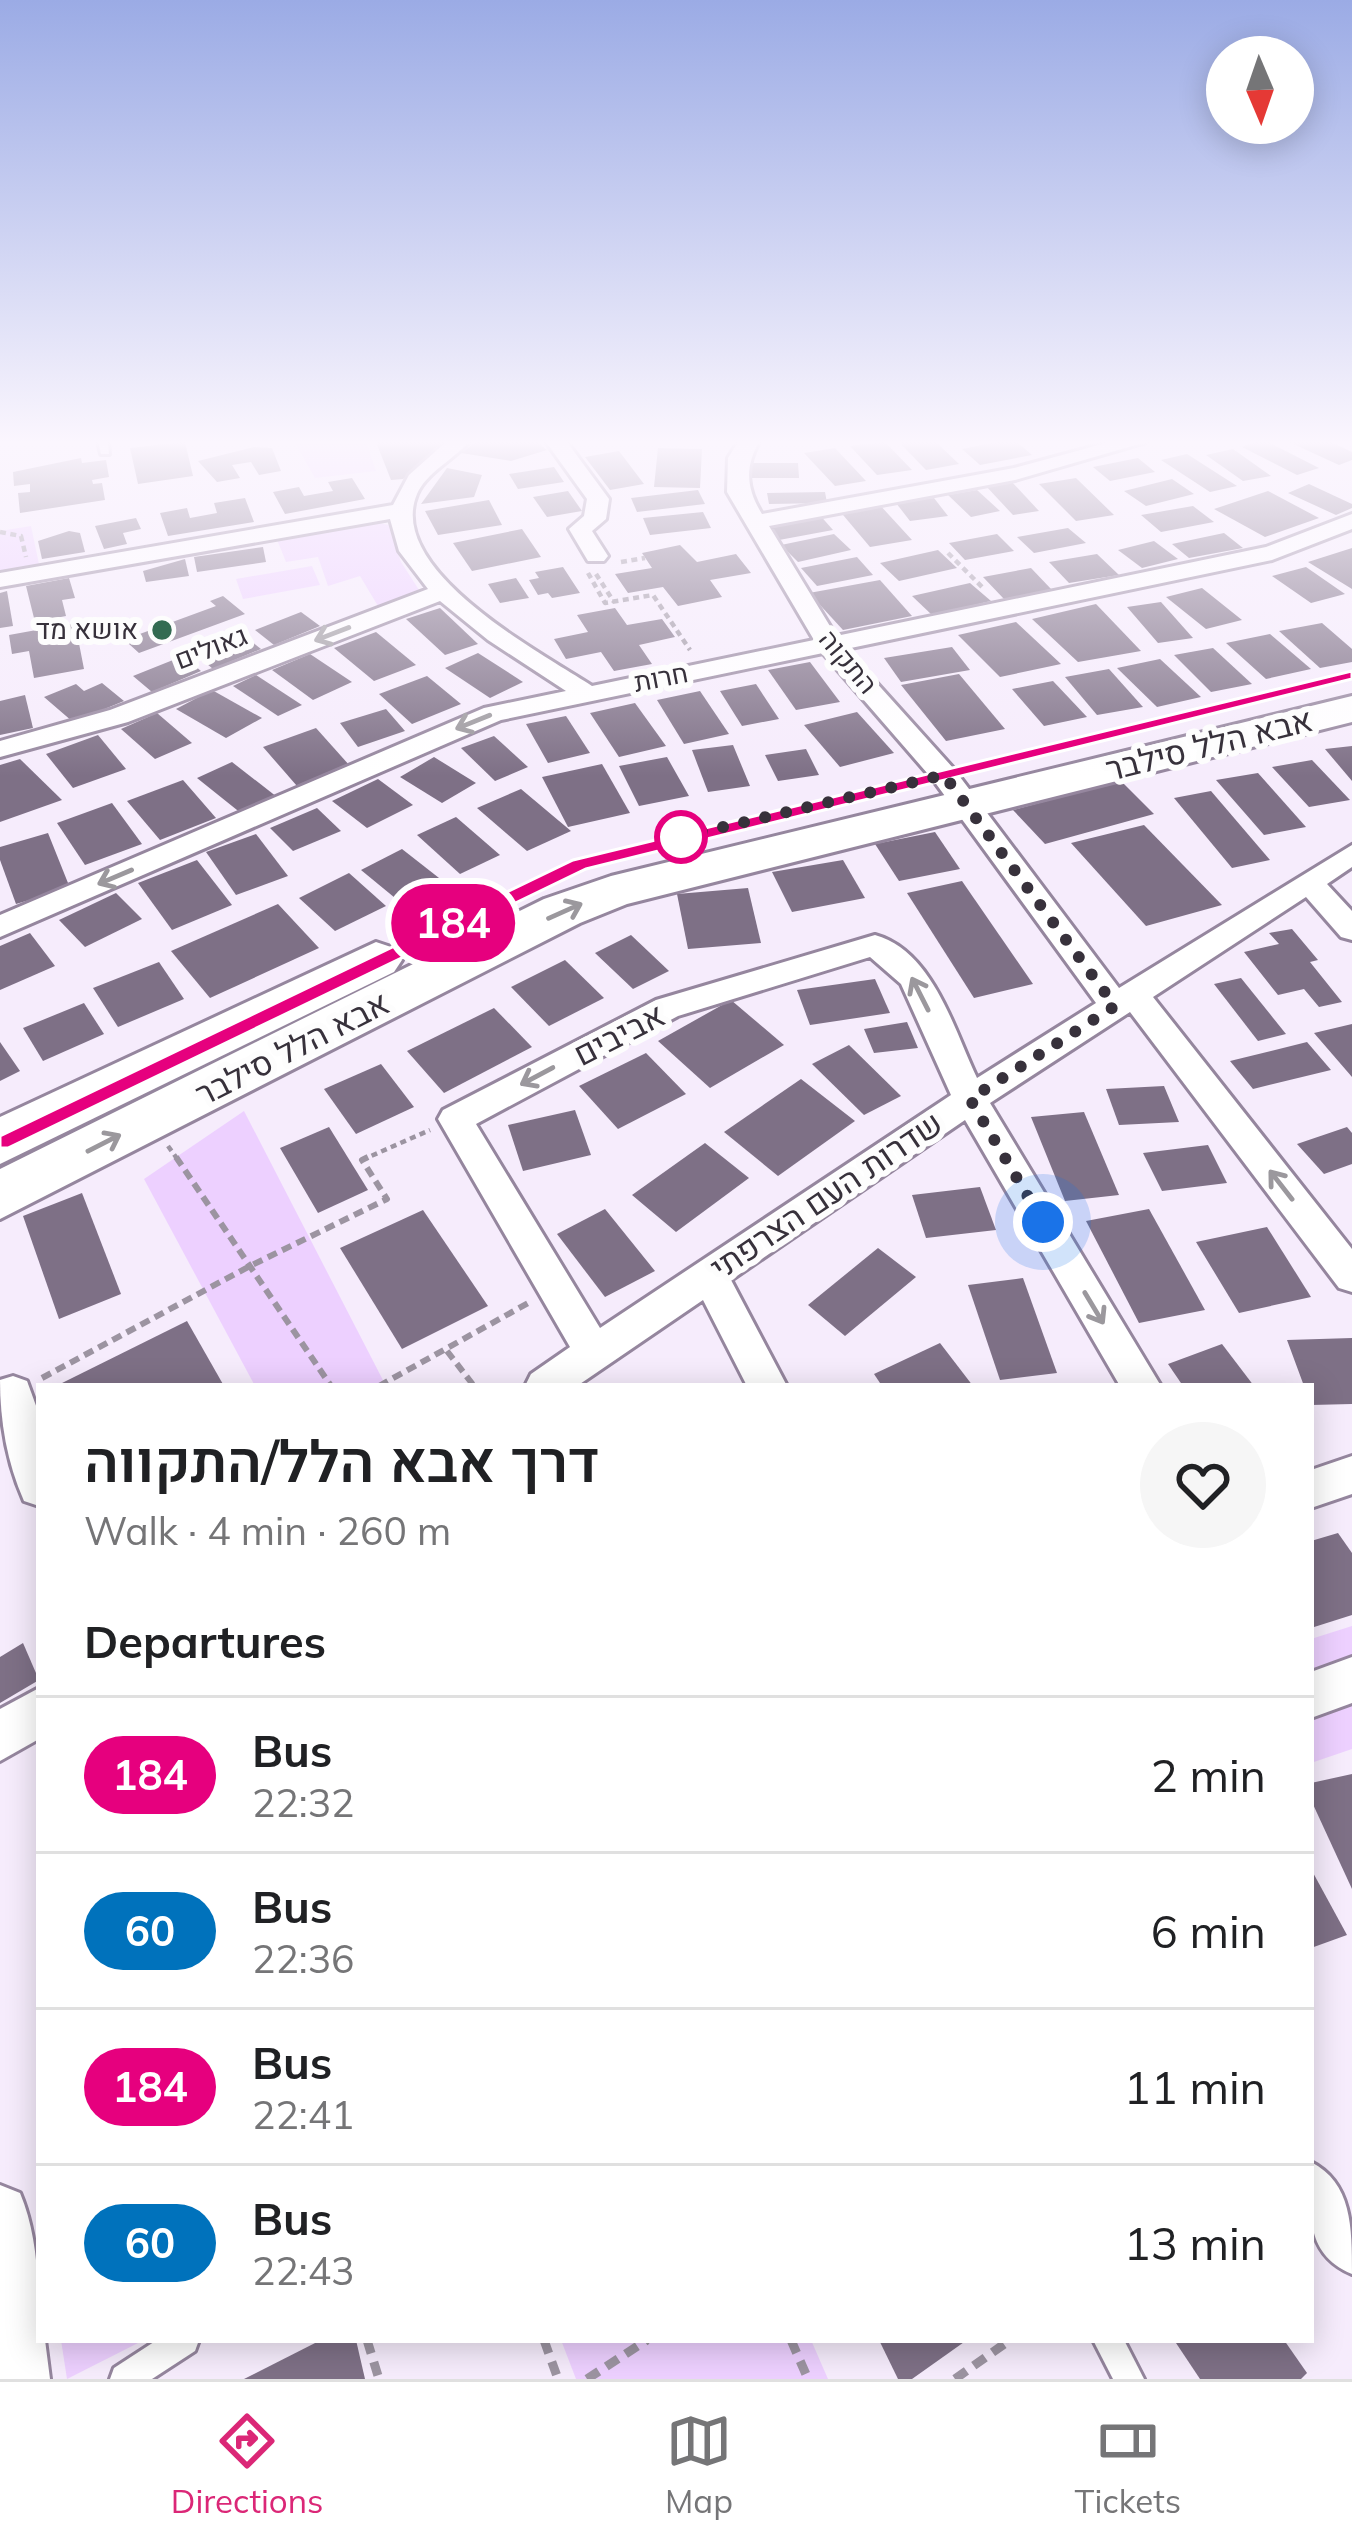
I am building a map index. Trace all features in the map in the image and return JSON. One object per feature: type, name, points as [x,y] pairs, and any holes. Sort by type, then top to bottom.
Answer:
[{"type":"main road","name":"אבא הלל סילבר","points":[[0,1196],[595,898],[1352,676]]},
{"type":"main road","name":"אבא הלל סילבר","points":[[0,1142],[579,864],[1352,709]]},
{"type":"street","points":[[0,580],[155,553]]},
{"type":"street","points":[[409,553],[441,592],[586,693]]},
{"type":"street","points":[[597,553],[602,560]]},
{"type":"street","name":"התקוה","points":[[774,553],[829,645],[954,789],[1352,1277]]},
{"type":"street","name":"חרות","points":[[0,927],[481,718],[1272,553]]},
{"type":"street","name":"גאולים","points":[[0,749],[119,716],[441,592]]},
{"type":"street","name":"שדרות העם הצרפתי","points":[[550,1383],[970,1099],[1352,854]]},
{"type":"street","points":[[1308,881],[1352,930]]},
{"type":"street","name":"אביבים","points":[[455,1119],[667,1008],[875,945],[914,978],[970,1099]]},
{"type":"street","points":[[970,1099],[1139,1383]]},
{"type":"street","points":[[455,1119],[595,1354]]},
{"type":"street","points":[[708,1273],[765,1383]]},
{"type":"street","points":[[7,1397],[36,1479]]},
{"type":"street","points":[[1314,1488],[1352,1475]]},
{"type":"street","points":[[1314,1694],[1352,1680]]},
{"type":"street","points":[[0,1737],[36,1713]]},
{"type":"street","points":[[1314,2194],[1352,2246]]},
{"type":"street","points":[[0,2213],[20,2379]]},
{"type":"lane","points":[[125,2379],[179,2343]]},
{"type":"lane","points":[[1110,2343],[1129,2379]]},
{"type":"path","points":[[21,565],[27,560],[25,553]]},
{"type":"path","points":[[948,553],[1003,608]]},
{"type":"path","points":[[602,560],[588,573],[605,603],[653,596],[704,670]]},
{"type":"path","points":[[7,1397],[250,1266],[387,1199],[362,1160],[455,1119]]},
{"type":"path","points":[[150,1120],[329,1383]]},
{"type":"path","points":[[385,1383],[554,1288]]},
{"type":"path","points":[[447,1352],[472,1383]]},
{"type":"path","points":[[368,2343],[379,2379]]},
{"type":"path","points":[[545,2343],[558,2379]]},
{"type":"path","points":[[586,2379],[642,2343]]},
{"type":"path","points":[[792,2343],[808,2379]]},
{"type":"path","points":[[955,2379],[1006,2343]]},
{"type":"shaded area","points":[[0,553],[37,553],[40,569],[0,576]]},
{"type":"shaded area","points":[[282,553],[398,553],[419,590],[378,606],[360,576],[328,586],[318,557],[286,562]]},
{"type":"shaded area","points":[[312,566],[320,585],[243,599],[236,579]]},
{"type":"shaded area","points":[[244,1111],[384,1383],[253,1383],[144,1179]]},
{"type":"shaded area","points":[[1352,1626],[1352,1749],[1314,1762],[1314,1638]]},
{"type":"shaded area","points":[[61,2343],[138,2343],[67,2379]]},
{"type":"shaded area","points":[[562,2343],[812,2343],[828,2379],[576,2379]]},
{"type":"building","points":[[41,553],[79,553],[42,559]]},
{"type":"building","points":[[264,553],[266,562],[197,572],[194,557]]},
{"type":"building","points":[[460,553],[538,553],[541,557],[472,571]]},
{"type":"building","points":[[642,553],[688,553],[697,562],[736,554],[751,573],[710,580],[722,597],[678,606],[663,587],[628,593],[615,574],[652,568]]},
{"type":"building","points":[[789,553],[838,553],[798,562]]},
{"type":"building","points":[[941,553],[957,568],[899,581],[880,563]]},
{"type":"building","points":[[958,553],[1003,553],[965,560]]},
{"type":"building","points":[[1122,553],[1170,553],[1178,559],[1142,568]]},
{"type":"building","points":[[1352,553],[1352,589],[1308,562]]},
{"type":"building","points":[[1097,554],[1119,575],[1069,583],[1049,562]]},
{"type":"building","points":[[857,557],[873,575],[817,586],[801,568]]},
{"type":"building","points":[[185,559],[189,576],[146,582],[143,571]]},
{"type":"building","points":[[563,567],[580,593],[552,598],[548,593],[538,595],[529,580],[539,578],[535,572]]},
{"type":"building","points":[[1306,567],[1345,594],[1311,603],[1272,576]]},
{"type":"building","points":[[1031,568],[1052,590],[1004,599],[983,577]]},
{"type":"building","points":[[69,578],[75,598],[62,600],[66,616],[35,622],[26,586]]},
{"type":"building","points":[[516,578],[529,598],[500,603],[488,584]]},
{"type":"building","points":[[880,580],[912,616],[843,630],[809,593]]},
{"type":"building","points":[[970,583],[991,601],[932,615],[912,596]]},
{"type":"building","points":[[1202,588],[1242,620],[1206,629],[1166,597]]},
{"type":"building","points":[[7,591],[13,626],[0,628],[0,593]]},
{"type":"building","points":[[223,596],[245,614],[139,653],[119,635],[131,630],[137,635],[216,606],[210,601]]},
{"type":"building","points":[[1161,602],[1193,638],[1158,643],[1127,607]]},
{"type":"building","points":[[1096,604],[1141,651],[1078,662],[1032,619]]},
{"type":"building","points":[[440,608],[478,644],[445,655],[406,619]]},
{"type":"building","points":[[615,608],[627,625],[662,619],[675,637],[639,645],[652,664],[614,671],[601,652],[566,659],[554,639],[588,632],[577,615]]},
{"type":"building","points":[[301,612],[320,626],[274,645],[255,630]]},
{"type":"building","points":[[1016,622],[1061,664],[1000,677],[958,635]]},
{"type":"building","points":[[75,623],[84,669],[34,678],[29,651],[12,654],[9,635]]},
{"type":"building","points":[[1322,623],[1352,649],[1352,662],[1320,668],[1279,631]]},
{"type":"building","points":[[376,632],[416,665],[374,681],[334,648]]},
{"type":"building","points":[[242,634],[261,649],[213,669],[194,653]]},
{"type":"building","points":[[1270,634],[1311,669],[1266,679],[1226,643]]},
{"type":"building","points":[[952,647],[970,670],[901,682],[884,658]]},
{"type":"building","points":[[1213,648],[1252,684],[1211,692],[1174,655]]},
{"type":"building","points":[[478,653],[523,682],[490,698],[445,668]]},
{"type":"building","points":[[310,654],[352,682],[313,700],[272,670]]},
{"type":"building","points":[[183,656],[201,671],[152,692],[133,676]]},
{"type":"building","points":[[1160,659],[1201,697],[1157,707],[1117,668]]},
{"type":"building","points":[[810,662],[840,702],[796,710],[768,670]]},
{"type":"building","points":[[1109,669],[1143,707],[1097,715],[1065,677]]},
{"type":"building","points":[[959,674],[1005,729],[946,741],[901,685]]},
{"type":"building","points":[[256,675],[302,705],[278,716],[233,686]]},
{"type":"building","points":[[427,676],[461,704],[412,724],[379,694]]},
{"type":"building","points":[[1053,681],[1087,717],[1044,726],[1012,689]]},
{"type":"building","points":[[102,683],[124,701],[73,722],[44,697],[76,684],[84,691]]},
{"type":"building","points":[[756,684],[779,719],[742,726],[720,691]]},
{"type":"building","points":[[212,690],[262,718],[226,738],[176,709]]},
{"type":"building","points":[[700,691],[729,734],[684,744],[657,700]]},
{"type":"building","points":[[25,695],[33,728],[0,735],[0,701]]},
{"type":"building","points":[[635,703],[666,746],[619,757],[590,713]]},
{"type":"building","points":[[386,709],[405,731],[358,747],[340,723]]},
{"type":"building","points":[[857,712],[894,753],[840,767],[804,725]]},
{"type":"building","points":[[157,713],[192,743],[155,759],[121,729]]},
{"type":"building","points":[[566,716],[590,753],[548,763],[526,724]]},
{"type":"building","points":[[316,728],[350,766],[297,786],[263,747]]},
{"type":"building","points":[[98,735],[126,769],[73,788],[46,754]]},
{"type":"building","points":[[494,736],[528,767],[495,781],[461,748]]},
{"type":"building","points":[[733,745],[750,786],[708,792],[692,750]]},
{"type":"building","points":[[1352,746],[1352,781],[1325,749]]},
{"type":"building","points":[[806,749],[819,775],[778,781],[765,755]]},
{"type":"building","points":[[434,757],[476,783],[442,803],[400,777]]},
{"type":"building","points":[[667,757],[689,796],[639,806],[619,766]]},
{"type":"building","points":[[20,759],[62,800],[0,822],[0,765]]},
{"type":"building","points":[[1312,760],[1350,800],[1309,807],[1272,767]]},
{"type":"building","points":[[232,762],[277,797],[242,814],[197,778]]},
{"type":"building","points":[[602,764],[630,813],[568,827],[542,777]]},
{"type":"building","points":[[1258,773],[1306,827],[1264,835],[1216,780]]},
{"type":"building","points":[[378,779],[413,805],[367,828],[332,801]]},
{"type":"building","points":[[183,780],[216,818],[160,840],[127,801]]},
{"type":"building","points":[[1121,781],[1154,814],[1045,844],[1013,810]]},
{"type":"building","points":[[521,789],[571,831],[527,851],[477,808]]},
{"type":"building","points":[[1211,791],[1270,860],[1232,868],[1174,798]]},
{"type":"building","points":[[112,803],[142,844],[85,865],[57,823]]},
{"type":"building","points":[[317,808],[341,831],[293,851],[270,828]]},
{"type":"building","points":[[456,817],[500,855],[460,874],[417,835]]},
{"type":"building","points":[[1144,825],[1222,905],[1146,926],[1071,843]]},
{"type":"building","points":[[935,832],[960,869],[899,881],[875,844]]},
{"type":"building","points":[[48,833],[70,888],[16,904],[0,847]]},
{"type":"building","points":[[256,834],[288,876],[236,895],[206,852]]},
{"type":"building","points":[[402,849],[448,885],[406,907],[361,870]]},
{"type":"building","points":[[197,860],[232,905],[172,930],[138,883]]},
{"type":"building","points":[[843,860],[865,898],[792,912],[772,872]]},
{"type":"building","points":[[349,873],[386,906],[335,931],[299,898]]},
{"type":"building","points":[[962,881],[1033,984],[974,998],[907,893]]},
{"type":"building","points":[[748,888],[761,943],[688,949],[677,894]]},
{"type":"building","points":[[116,893],[142,919],[85,947],[59,920]]},
{"type":"building","points":[[278,904],[319,948],[210,998],[171,951]]},
{"type":"building","points":[[1292,929],[1318,960],[1310,962],[1342,1002],[1319,1007],[1304,989],[1278,995],[1244,952],[1279,944],[1269,933]]},
{"type":"building","points":[[30,933],[55,966],[0,990],[0,946]]},
{"type":"building","points":[[631,935],[669,971],[633,989],[595,953]]},
{"type":"building","points":[[565,960],[604,998],[549,1026],[511,987]]},
{"type":"building","points":[[159,962],[184,999],[118,1027],[93,988]]},
{"type":"building","points":[[1241,978],[1286,1034],[1258,1041],[1214,984]]},
{"type":"building","points":[[875,979],[890,1013],[810,1025],[797,990]]},
{"type":"building","points":[[731,1000],[784,1045],[710,1088],[658,1041]]},
{"type":"building","points":[[84,1003],[104,1034],[43,1061],[23,1028]]},
{"type":"building","points":[[494,1008],[532,1047],[444,1093],[407,1051]]},
{"type":"building","points":[[907,1022],[918,1048],[874,1053],[864,1029]]},
{"type":"building","points":[[1352,1024],[1352,1077],[1314,1033]]},
{"type":"building","points":[[0,1042],[20,1071],[0,1081]]},
{"type":"building","points":[[1307,1042],[1331,1070],[1253,1089],[1230,1061]]},
{"type":"building","points":[[849,1045],[901,1096],[864,1115],[812,1064]]},
{"type":"building","points":[[646,1053],[686,1094],[618,1129],[579,1086]]},
{"type":"building","points":[[381,1064],[414,1107],[356,1134],[324,1089]]},
{"type":"building","points":[[801,1079],[855,1121],[778,1176],[724,1132]]},
{"type":"building","points":[[1164,1086],[1179,1122],[1119,1125],[1106,1089]]},
{"type":"building","points":[[575,1110],[591,1155],[523,1171],[508,1125]]},
{"type":"building","points":[[1084,1112],[1119,1195],[1065,1201],[1031,1117]]},
{"type":"building","points":[[329,1127],[368,1190],[318,1213],[280,1148]]},
{"type":"building","points":[[1347,1127],[1352,1133],[1352,1164],[1324,1174],[1297,1144]]},
{"type":"building","points":[[705,1143],[749,1178],[676,1232],[632,1195]]},
{"type":"building","points":[[1208,1145],[1227,1183],[1162,1191],[1143,1153]]},
{"type":"building","points":[[980,1187],[996,1230],[926,1238],[912,1195]]},
{"type":"building","points":[[82,1193],[121,1294],[59,1319],[23,1216]]},
{"type":"building","points":[[605,1209],[655,1271],[605,1297],[557,1234]]},
{"type":"building","points":[[1149,1209],[1205,1310],[1139,1323],[1086,1221]]},
{"type":"building","points":[[423,1210],[488,1306],[402,1349],[340,1248]]},
{"type":"building","points":[[1267,1227],[1311,1297],[1239,1313],[1196,1242]]},
{"type":"building","points":[[878,1248],[916,1277],[845,1336],[808,1305]]},
{"type":"building","points":[[1023,1278],[1057,1373],[1000,1380],[968,1285]]},
{"type":"building","points":[[187,1321],[222,1383],[62,1383]]},
{"type":"building","points":[[1352,1338],[1352,1404],[1314,1405],[1314,1383],[1303,1383],[1287,1340]]},
{"type":"building","points":[[940,1343],[971,1383],[880,1383],[874,1374]]},
{"type":"building","points":[[1222,1344],[1252,1383],[1181,1383],[1168,1364]]},
{"type":"building","points":[[1338,1533],[1352,1553],[1352,1615],[1314,1627],[1314,1540]]},
{"type":"building","points":[[23,1643],[36,1682],[0,1703],[0,1657]]},
{"type":"building","points":[[1352,1774],[1352,1889],[1314,1807],[1314,1782]]},
{"type":"building","points":[[1314,1874],[1347,1935],[1314,1947]]},
{"type":"building","points":[[315,2343],[357,2343],[365,2379],[244,2379]]},
{"type":"building","points":[[880,2343],[963,2343],[912,2379],[898,2379]]},
{"type":"building","points":[[1176,2343],[1286,2343],[1307,2373],[1301,2379],[1200,2379]]},
{"type":"bus line","name":"184","points":[[0,1142],[579,864],[1352,676]]},
{"type":"place","name":"אושא מד","points":[[162,630]]},
{"type":"route","points":[[681,837],[944,775],[1115,1006],[970,1099],[1043,1222]]}]
